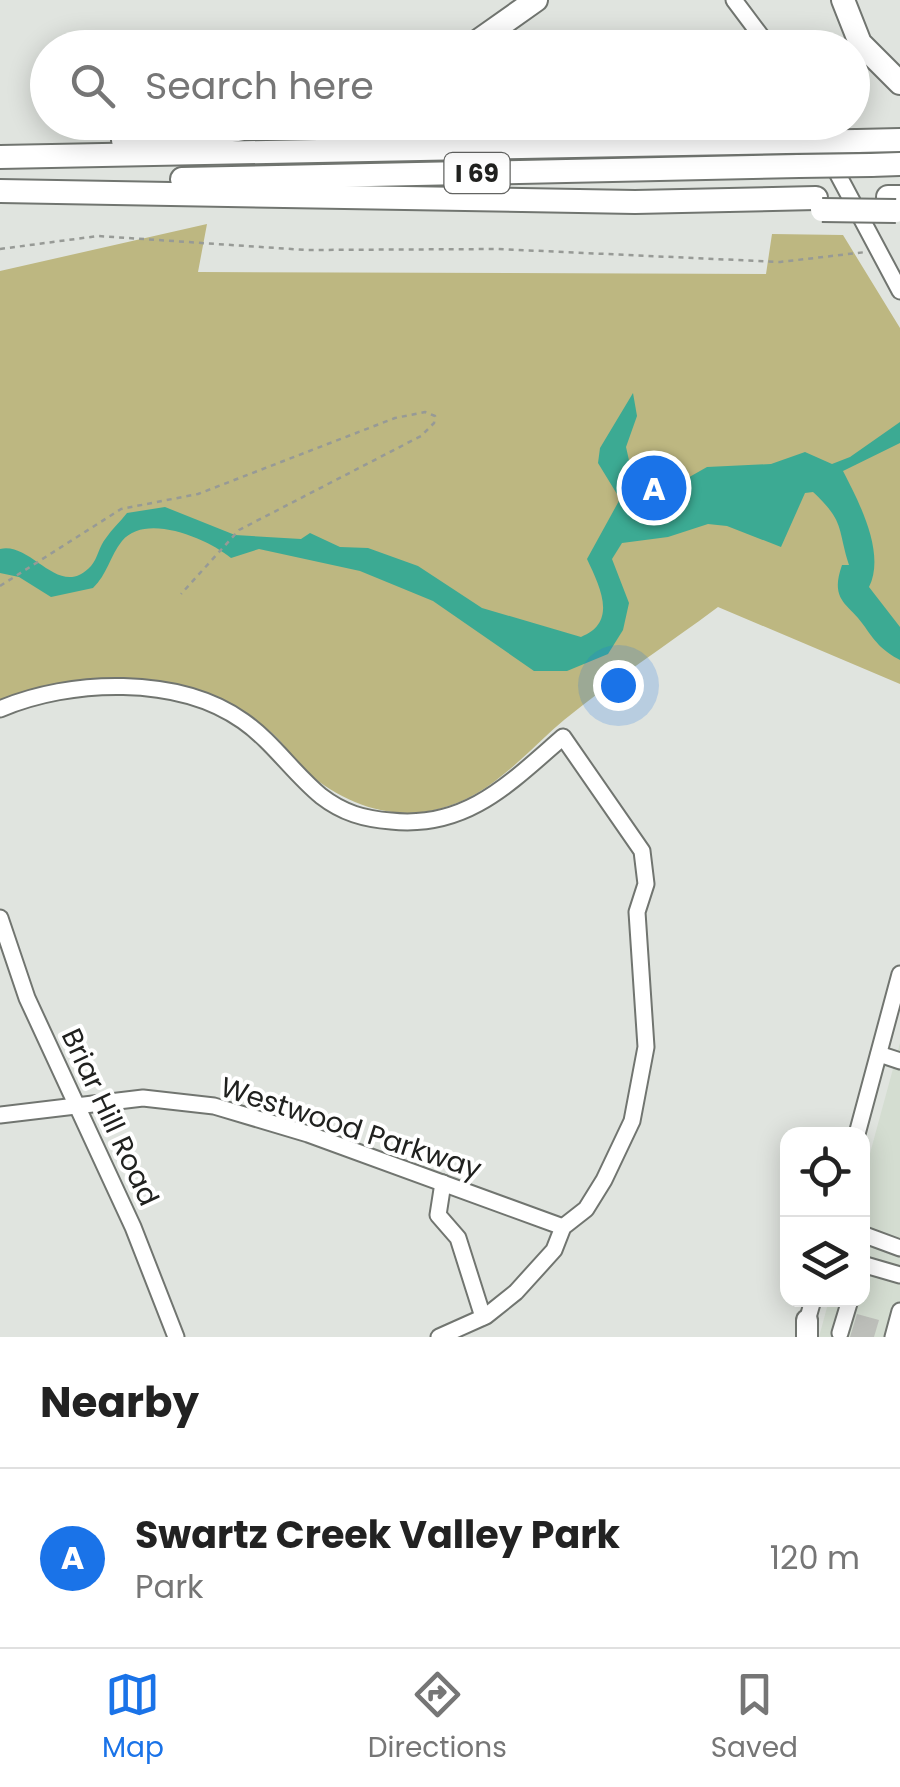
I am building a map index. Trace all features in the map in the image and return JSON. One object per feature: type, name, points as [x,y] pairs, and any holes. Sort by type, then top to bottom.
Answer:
[{"type":"highway","points":[[494,30],[536,0]]},
{"type":"highway","points":[[844,0],[855,30]]},
{"type":"highway","points":[[870,53],[900,83]]},
{"type":"highway","points":[[0,145],[123,140]]},
{"type":"highway","name":"I 69","points":[[0,157],[900,140]]},
{"type":"highway","name":"I 69","points":[[0,182],[900,164]]},
{"type":"highway","points":[[0,191],[896,204]]},
{"type":"street","points":[[734,0],[756,30]]},
{"type":"street","points":[[820,140],[900,291]]},
{"type":"street","points":[[0,709],[36,696],[87,686],[158,689],[240,719],[339,808],[369,821],[417,824],[459,815],[492,796],[563,738],[642,852],[646,884],[637,912],[646,1046],[624,1145],[586,1208],[563,1227],[554,1250],[516,1292],[483,1317],[439,1337]]},
{"type":"street","name":"Briar Hill Road","points":[[0,918],[27,998],[78,1103],[176,1337]]},
{"type":"street","points":[[859,1127],[900,974]]},
{"type":"street","points":[[879,1054],[900,1062]]},
{"type":"street","name":"Westwood Parkway","points":[[0,1114],[143,1098],[214,1106],[563,1227]]},
{"type":"street","points":[[444,1183],[438,1215],[458,1238],[483,1317]]},
{"type":"street","points":[[881,1238],[900,1235]]},
{"type":"street","points":[[870,1236],[900,1248]]},
{"type":"street","points":[[870,1266],[900,1275]]},
{"type":"street","points":[[840,1333],[848,1307]]},
{"type":"path","points":[[0,249],[98,236],[306,250],[498,250],[780,262],[878,250]]},
{"type":"path","points":[[0,586],[120,509],[198,494],[395,418],[424,412],[435,416],[434,423],[421,436],[239,530],[181,594]]},
{"type":"shaded area","points":[[207,224],[198,272],[766,274],[772,234],[843,235],[900,328],[900,684],[718,607],[583,705],[493,783],[460,802],[406,813],[371,808],[338,794],[308,773],[267,729],[204,695],[170,685],[136,679],[68,681],[0,701],[0,271]]},
{"type":"shaded area","points":[[633,393],[637,416],[626,447],[635,487],[633,509],[707,467],[771,464],[805,452],[832,464],[850,457],[900,422],[900,443],[843,471],[863,512],[872,544],[873,574],[869,587],[900,627],[900,660],[876,642],[839,595],[842,565],[849,565],[841,533],[835,518],[813,492],[805,493],[781,547],[727,526],[708,524],[668,537],[622,543],[612,559],[629,603],[623,630],[608,654],[567,671],[534,671],[433,601],[360,571],[259,549],[231,558],[208,543],[161,529],[133,533],[122,541],[93,588],[51,597],[19,577],[0,573],[0,549],[12,549],[57,574],[79,575],[91,566],[104,541],[127,513],[165,507],[235,535],[301,539],[310,533],[340,547],[368,548],[418,566],[482,608],[581,637],[593,630],[603,613],[600,591],[587,559],[620,499],[598,463],[600,448]]},
{"type":"shaded area","points":[[900,1043],[900,1337],[819,1337],[827,1307],[870,1307],[870,1153]]},
{"type":"building","points":[[857,1314],[879,1320],[874,1337],[850,1337]]},
{"type":"place","name":"Swartz Creek Valley Park","points":[[654,488]]}]
